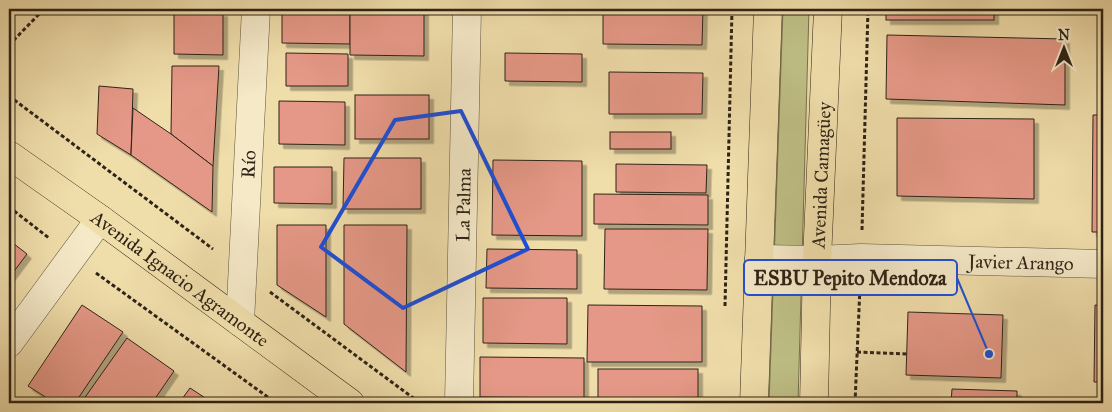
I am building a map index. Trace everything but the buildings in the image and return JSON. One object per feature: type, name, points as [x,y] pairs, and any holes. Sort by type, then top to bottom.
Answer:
[{"type":"main road","points":[[754,403],[768,9]]},
{"type":"main road","name":"Avenida Camagüey","points":[[814,403],[828,9]]},
{"type":"main road","name":"Avenida Ignacio Agramonte","points":[[9,155],[350,403]]},
{"type":"street","name":"Río","points":[[240,322],[256,9]]},
{"type":"street","name":"La Palma","points":[[459,403],[467,9]]},
{"type":"street","points":[[9,343],[100,220]]},
{"type":"street","name":"Javier Arango","points":[[759,259],[818,260],[861,258],[1103,264]]},
{"type":"path","points":[[9,45],[44,9]]},
{"type":"path","points":[[725,314],[732,9]]},
{"type":"path","points":[[855,403],[868,9]]},
{"type":"path","points":[[9,207],[73,256],[276,403]]},
{"type":"path","points":[[857,352],[907,354]]},
{"type":"highlighted area","points":[[461,111],[528,249],[403,308],[321,247],[395,120]]},
{"type":"green space","points":[[783,9],[809,9],[798,403],[769,403]]},
{"type":"place","name":"ESBU Pepito Mendoza","points":[[989,354]]}]
